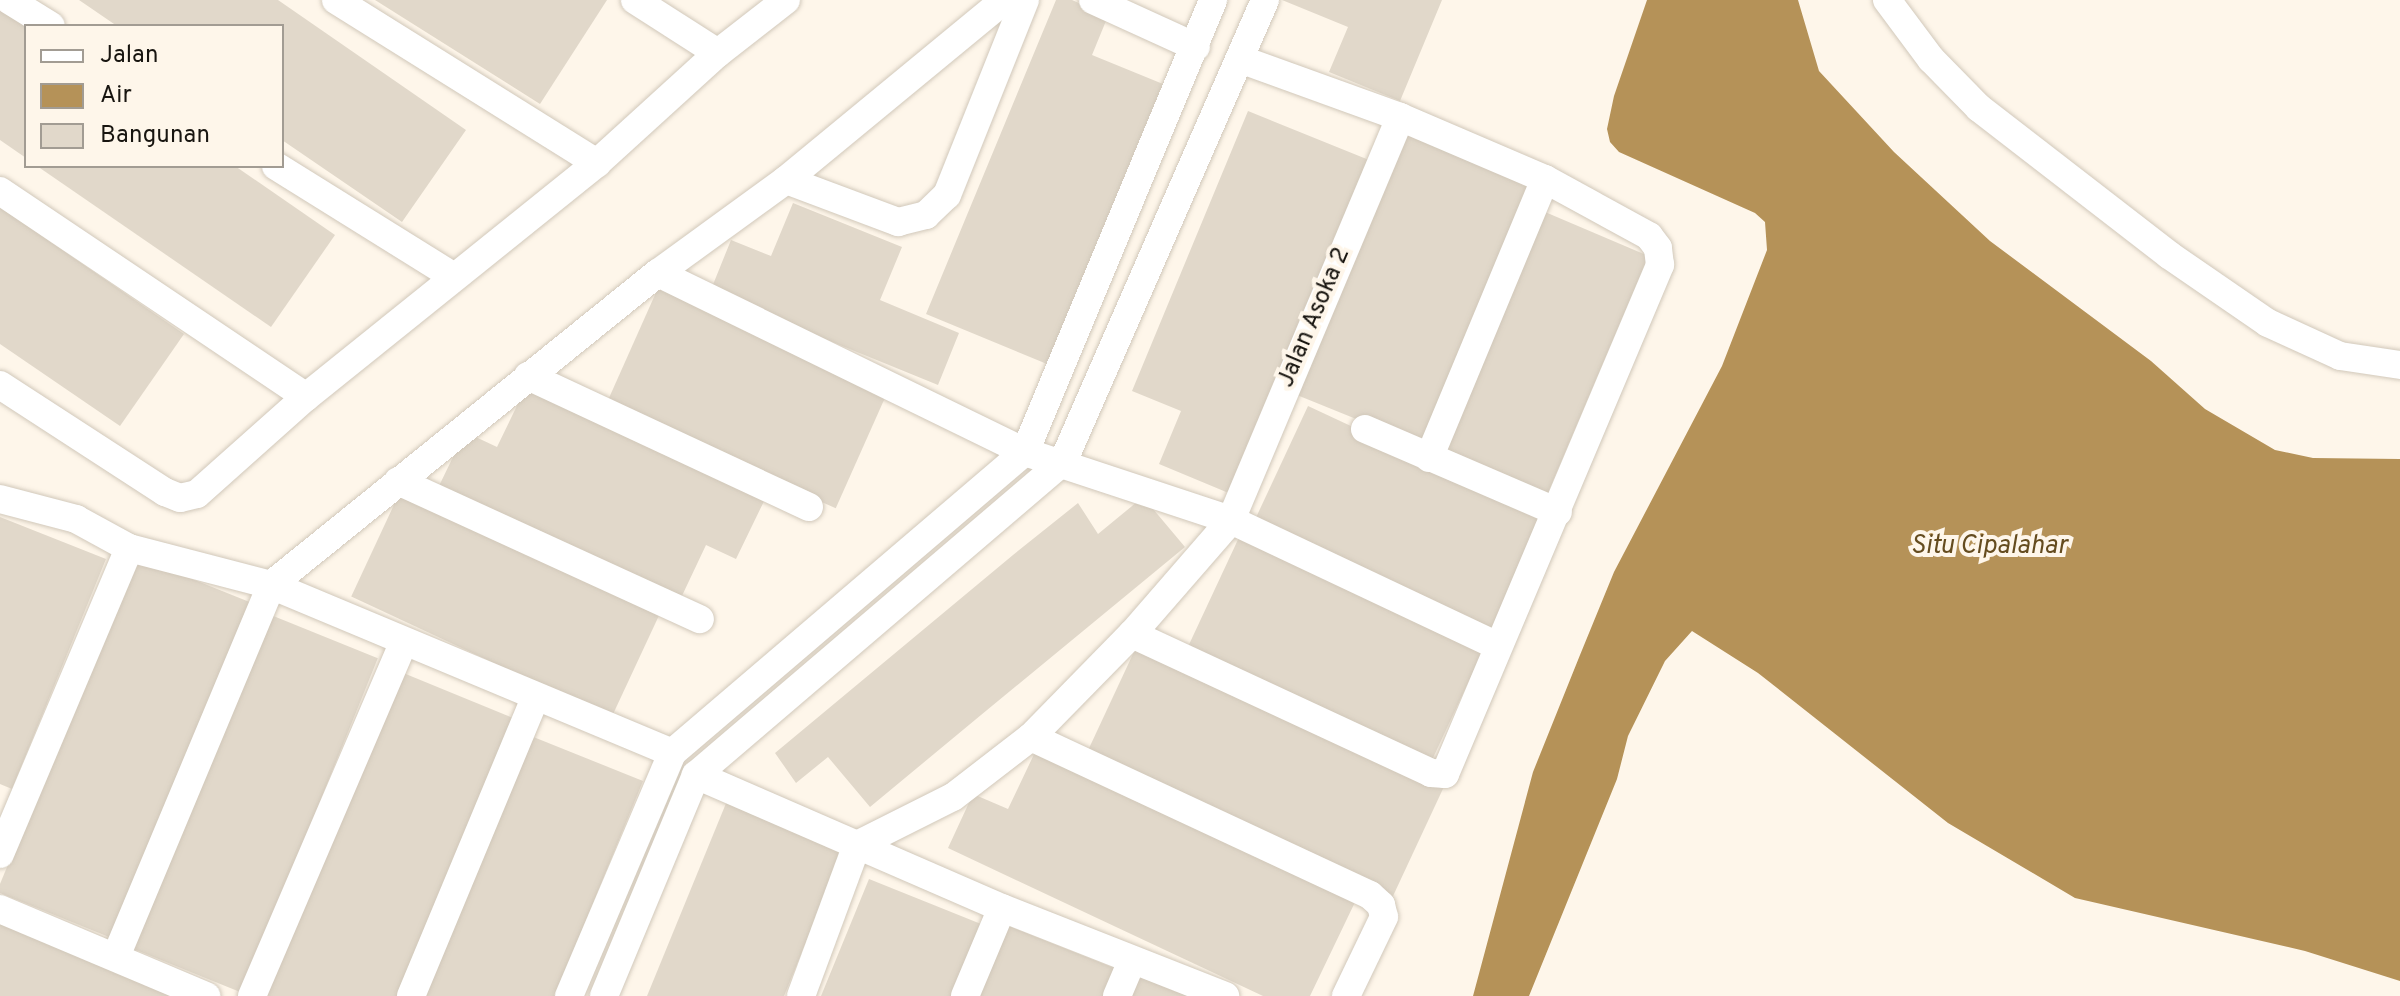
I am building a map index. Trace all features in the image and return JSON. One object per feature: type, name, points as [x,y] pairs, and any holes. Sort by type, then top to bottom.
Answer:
[{"type":"street","points":[[9,0],[48,24]]},
{"type":"street","points":[[336,0],[597,163]]},
{"type":"street","points":[[635,0],[718,53]]},
{"type":"street","points":[[0,385],[180,498],[211,483],[306,397],[597,163],[718,53],[786,0]]},
{"type":"street","points":[[117,954],[271,585],[658,273],[786,180],[1004,0]]},
{"type":"street","points":[[786,180],[898,222],[926,215],[947,195],[1025,0]]},
{"type":"street","points":[[1093,0],[1196,47]]},
{"type":"street","points":[[569,996],[672,753],[1025,452],[1213,0]]},
{"type":"street","points":[[604,996],[696,775],[1063,462],[1265,0]]},
{"type":"street","points":[[1887,0],[1931,59],[1979,108],[2169,255],[2268,323],[2340,356],[2400,365]]},
{"type":"street","points":[[1132,634],[1441,776],[1496,645],[1558,512],[1660,265],[1658,248],[1649,236],[1545,179],[1400,117],[1240,59]]},
{"type":"street","name":"Jalan Asoka 2","points":[[857,845],[953,797],[1031,737],[1132,634],[1231,520],[1400,117]]},
{"type":"street","points":[[279,168],[453,276]]},
{"type":"street","points":[[1429,458],[1545,179]]},
{"type":"street","points":[[0,191],[306,397]]},
{"type":"street","points":[[658,273],[1025,452],[1063,462],[1231,520],[1496,645]]},
{"type":"street","points":[[528,376],[809,507]]},
{"type":"street","points":[[1365,429],[1558,512]]},
{"type":"street","points":[[398,481],[700,619]]},
{"type":"street","points":[[0,499],[76,519],[129,548],[271,585],[403,643],[672,753]]},
{"type":"street","points":[[0,854],[129,548]]},
{"type":"street","points":[[252,996],[403,643]]},
{"type":"street","points":[[411,996],[535,698]]},
{"type":"street","points":[[1031,737],[1370,895],[1381,905],[1384,917],[1346,996]]},
{"type":"street","points":[[696,775],[1002,908],[1225,996]]},
{"type":"street","points":[[801,996],[857,845]]},
{"type":"street","points":[[965,996],[1002,908]]},
{"type":"street","points":[[0,909],[117,954],[206,996]]},
{"type":"street","points":[[1117,996],[1132,960]]},
{"type":"water","name":"Situ Cipalahar","points":[[1647,0],[1798,0],[1819,71],[1894,152],[1990,241],[2151,361],[2205,409],[2275,450],[2313,458],[2400,459],[2400,981],[2305,951],[2075,898],[1948,823],[1758,673],[1692,631],[1665,661],[1628,736],[1617,779],[1529,996],[1473,996],[1533,772],[1614,572],[1722,366],[1767,250],[1765,222],[1755,213],[1619,152],[1610,142],[1607,129],[1614,96]]},
{"type":"building","points":[[79,0],[278,0],[466,130],[402,222],[284,141],[284,24],[114,24]]},
{"type":"building","points":[[375,0],[607,0],[540,104]]},
{"type":"building","points":[[1056,0],[1072,0],[1108,16],[1092,55],[1163,84],[1047,364],[926,314]]},
{"type":"building","points":[[1282,0],[1442,0],[1400,101],[1329,72],[1348,27]]},
{"type":"building","points":[[0,4],[24,24],[24,157],[0,140]]},
{"type":"building","points":[[1248,111],[1369,160],[1231,494],[1159,464],[1181,411],[1132,391]]},
{"type":"building","points":[[1399,130],[1537,186],[1431,449],[1293,393]]},
{"type":"building","points":[[40,168],[238,168],[335,235],[271,327]]},
{"type":"building","points":[[793,203],[902,247],[880,300],[959,333],[938,385],[710,292],[731,240],[771,256]]},
{"type":"building","points":[[0,207],[184,334],[120,426],[0,344]]},
{"type":"building","points":[[1538,209],[1648,256],[1546,498],[1435,451]]},
{"type":"building","points":[[658,288],[888,390],[836,508],[606,406]]},
{"type":"building","points":[[527,385],[766,497],[736,559],[706,545],[680,600],[439,486],[465,432],[497,447]]},
{"type":"building","points":[[1308,406],[1551,519],[1497,635],[1254,522]]},
{"type":"building","points":[[399,494],[659,615],[611,718],[351,596]]},
{"type":"building","points":[[1143,497],[1185,547],[870,807],[828,757],[796,783],[775,753],[1013,555],[1078,503],[1098,534]]},
{"type":"building","points":[[0,517],[106,559],[12,789],[0,784]]},
{"type":"building","points":[[1242,531],[1486,645],[1431,763],[1187,649]]},
{"type":"building","points":[[135,556],[252,603],[114,939],[0,893],[0,884]]},
{"type":"building","points":[[261,611],[378,658],[243,993],[126,946]]},
{"type":"building","points":[[1139,641],[1445,784],[1391,901],[1084,758]]},
{"type":"building","points":[[396,670],[513,718],[399,996],[262,996]]},
{"type":"building","points":[[526,734],[643,781],[555,996],[419,996]]},
{"type":"building","points":[[1037,748],[1357,898],[1310,996],[1263,996],[948,848],[973,794],[1008,809]]},
{"type":"building","points":[[729,796],[846,844],[784,996],[647,996]]},
{"type":"building","points":[[869,879],[986,926],[957,996],[821,996]]},
{"type":"building","points":[[0,921],[181,996],[0,996]]},
{"type":"building","points":[[1001,923],[1119,970],[1108,996],[971,996]]},
{"type":"building","points":[[1141,970],[1205,996],[1130,996]]}]
